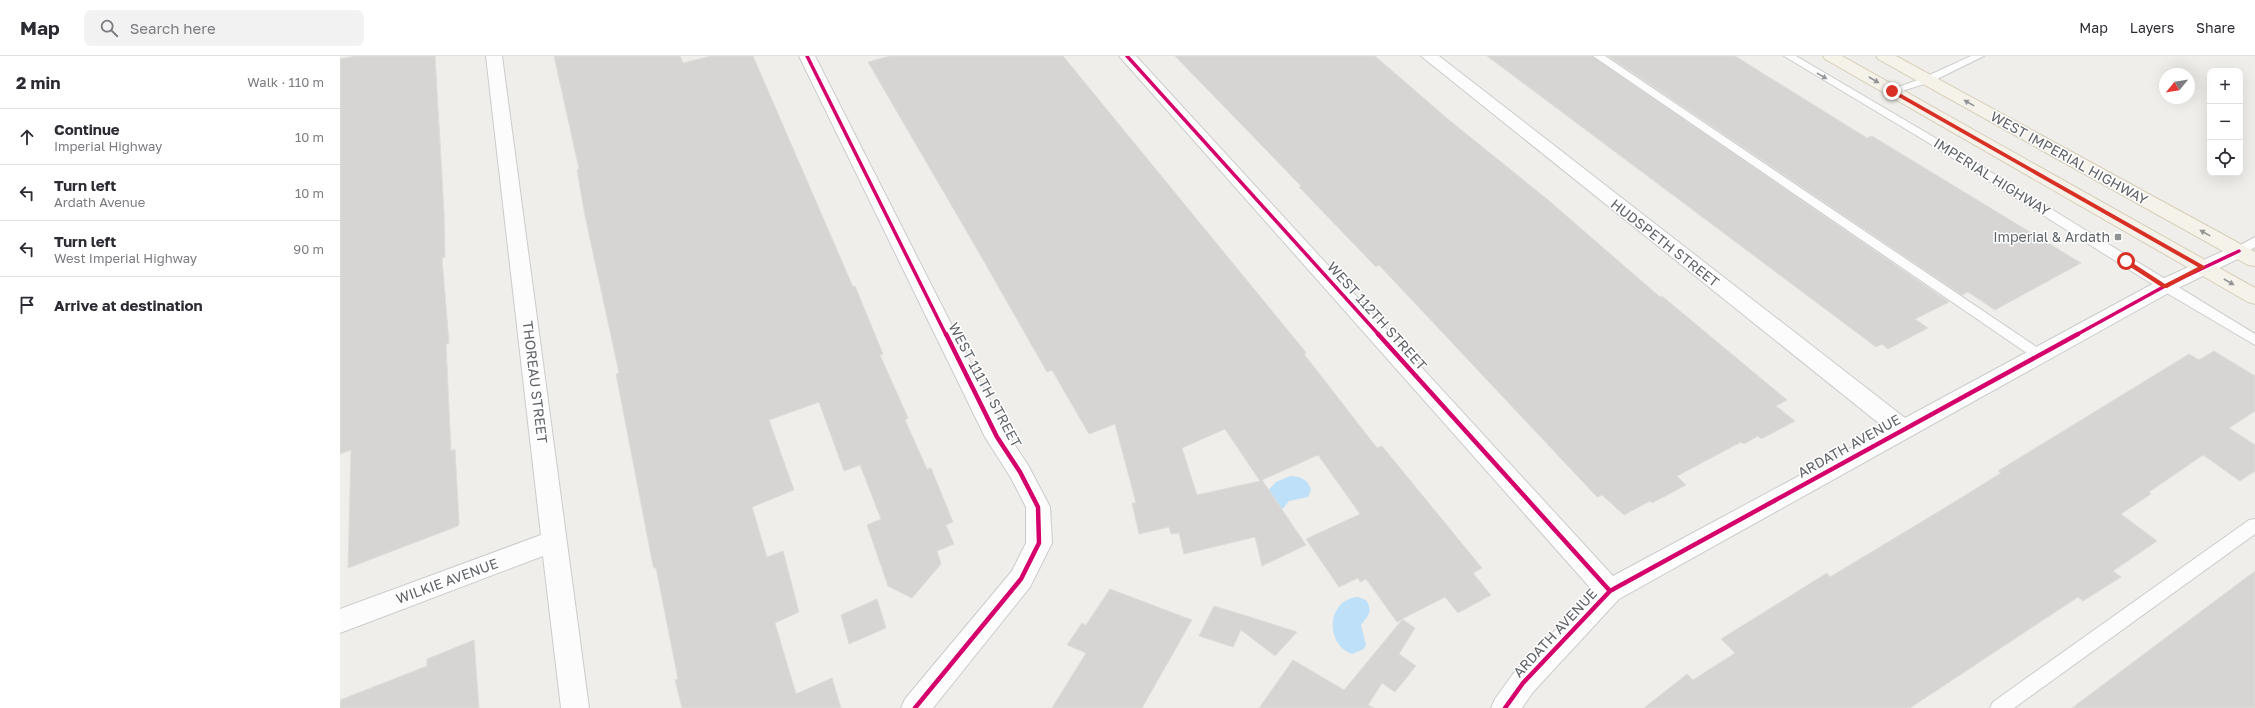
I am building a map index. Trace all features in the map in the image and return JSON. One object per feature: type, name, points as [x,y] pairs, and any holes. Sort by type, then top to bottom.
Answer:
[{"type":"main road","name":"WEST IMPERIAL HIGHWAY","points":[[1831,56],[2255,297]]},
{"type":"main road","name":"WEST IMPERIAL HIGHWAY","points":[[1884,56],[2250,251]]},
{"type":"street","name":"THOREAU STREET","points":[[494,56],[575,708]]},
{"type":"street","name":"WEST 111TH STREET","points":[[806,56],[994,430],[1020,472],[1038,507],[1039,543],[1021,579],[916,708]]},
{"type":"street","name":"WEST 112TH STREET","points":[[1127,56],[1610,591]]},
{"type":"street","name":"HUDSPETH STREET","points":[[1429,56],[1902,429]]},
{"type":"street","name":"ARDATH AVENUE","points":[[1505,708],[1523,683],[1610,591],[1902,429],[2165,286],[2203,267],[2250,251]]},
{"type":"street","name":"WILKIE AVENUE","points":[[340,621],[555,541]]},
{"type":"lane","points":[[1598,56],[2039,355]]},
{"type":"lane","name":"IMPERIAL HIGHWAY","points":[[1788,56],[1928,138],[2165,286],[2255,340]]},
{"type":"lane","points":[[1892,91],[1927,80],[1972,57]]},
{"type":"lane","points":[[1999,708],[2255,525]]},
{"type":"water","points":[[1290,476],[1306,481],[1311,490],[1308,497],[1289,501],[1281,511],[1264,495],[1276,482]]},
{"type":"water","points":[[1358,597],[1366,600],[1370,610],[1368,616],[1361,625],[1366,645],[1364,649],[1352,654],[1343,649],[1337,641],[1333,632],[1333,622],[1335,613],[1340,605],[1348,600]]},
{"type":"building","points":[[356,56],[435,56],[444,211],[445,257],[442,258],[449,343],[446,344],[451,451],[455,449],[459,522],[458,526],[348,568],[351,450],[340,454],[340,59]]},
{"type":"building","points":[[554,56],[680,56],[683,63],[711,56],[753,56],[853,287],[855,286],[883,354],[880,355],[908,418],[905,420],[927,469],[931,468],[953,522],[946,525],[954,544],[937,551],[941,564],[912,598],[888,586],[867,525],[881,519],[860,465],[844,471],[819,402],[769,420],[794,490],[752,507],[767,557],[783,551],[799,612],[775,623],[796,694],[832,678],[841,708],[682,708],[675,680],[678,679],[656,568],[653,566],[616,374],[619,373],[585,216],[577,170],[579,169]]},
{"type":"building","points":[[890,56],[1063,56],[1304,350],[1306,353],[1304,354],[1377,448],[1382,446],[1482,568],[1473,573],[1491,595],[1458,613],[1445,597],[1402,619],[1415,628],[1399,654],[1416,666],[1395,692],[1382,683],[1368,705],[1374,708],[1259,708],[1293,660],[1344,690],[1402,620],[1397,622],[1366,579],[1360,582],[1358,578],[1339,587],[1306,539],[1360,514],[1318,455],[1262,480],[1306,545],[1262,566],[1255,537],[1184,554],[1179,533],[1171,534],[1169,527],[1139,534],[1132,503],[1136,503],[1115,424],[1089,434],[1052,370],[1047,372],[868,62]],"holes":[[[1225,429],[1260,481],[1197,495],[1182,448]]]},
{"type":"building","points":[[1175,56],[1375,56],[1449,120],[1547,199],[1660,297],[1662,296],[1787,400],[1776,406],[1795,421],[1761,439],[1758,436],[1744,444],[1741,442],[1677,476],[1686,485],[1652,503],[1650,501],[1624,515],[1602,495],[1597,497],[1379,265],[1376,267],[1299,187],[1301,186]]},
{"type":"building","points":[[1487,56],[1592,56],[1949,302],[1915,319],[1928,328],[1888,349],[1882,344],[1876,347]]},
{"type":"building","points":[[1608,56],[1735,56],[1867,138],[1872,136],[2081,263],[1995,310],[1968,292],[1962,295]]},
{"type":"building","points":[[2214,351],[2255,376],[2255,411],[2229,428],[2255,445],[2255,471],[2240,481],[2203,455],[2149,492],[2151,494],[2121,514],[2157,541],[2113,571],[2121,577],[2083,601],[2078,597],[1910,708],[1644,708],[1687,674],[1693,680],[1735,653],[1721,639],[1827,573],[1830,577],[1956,501],[2001,473],[1998,471],[2189,354],[2199,360]]},
{"type":"building","points":[[2255,571],[2255,708],[2072,708]]},
{"type":"building","points":[[1110,589],[1192,620],[1142,708],[1052,708],[1086,653],[1067,645],[1082,623],[1086,625]]},
{"type":"building","points":[[877,599],[886,628],[849,644],[841,615]]},
{"type":"building","points":[[1214,606],[1297,632],[1275,656],[1241,630],[1233,647],[1199,636]]},
{"type":"building","points":[[474,640],[479,708],[340,708],[340,700],[427,666],[427,659]]},
{"type":"cycle path","points":[[807,56],[997,437],[1020,472],[1038,507],[1039,543],[1021,579],[915,708]]},
{"type":"cycle path","points":[[1127,56],[1610,591]]},
{"type":"cycle path","points":[[1505,708],[1523,683],[1610,591],[2165,286],[2239,251]]},
{"type":"place","name":"Imperial & Ardath","points":[[2118,237]]},
{"type":"route","points":[[1892,91],[2203,267],[2165,286],[2126,261]]}]
